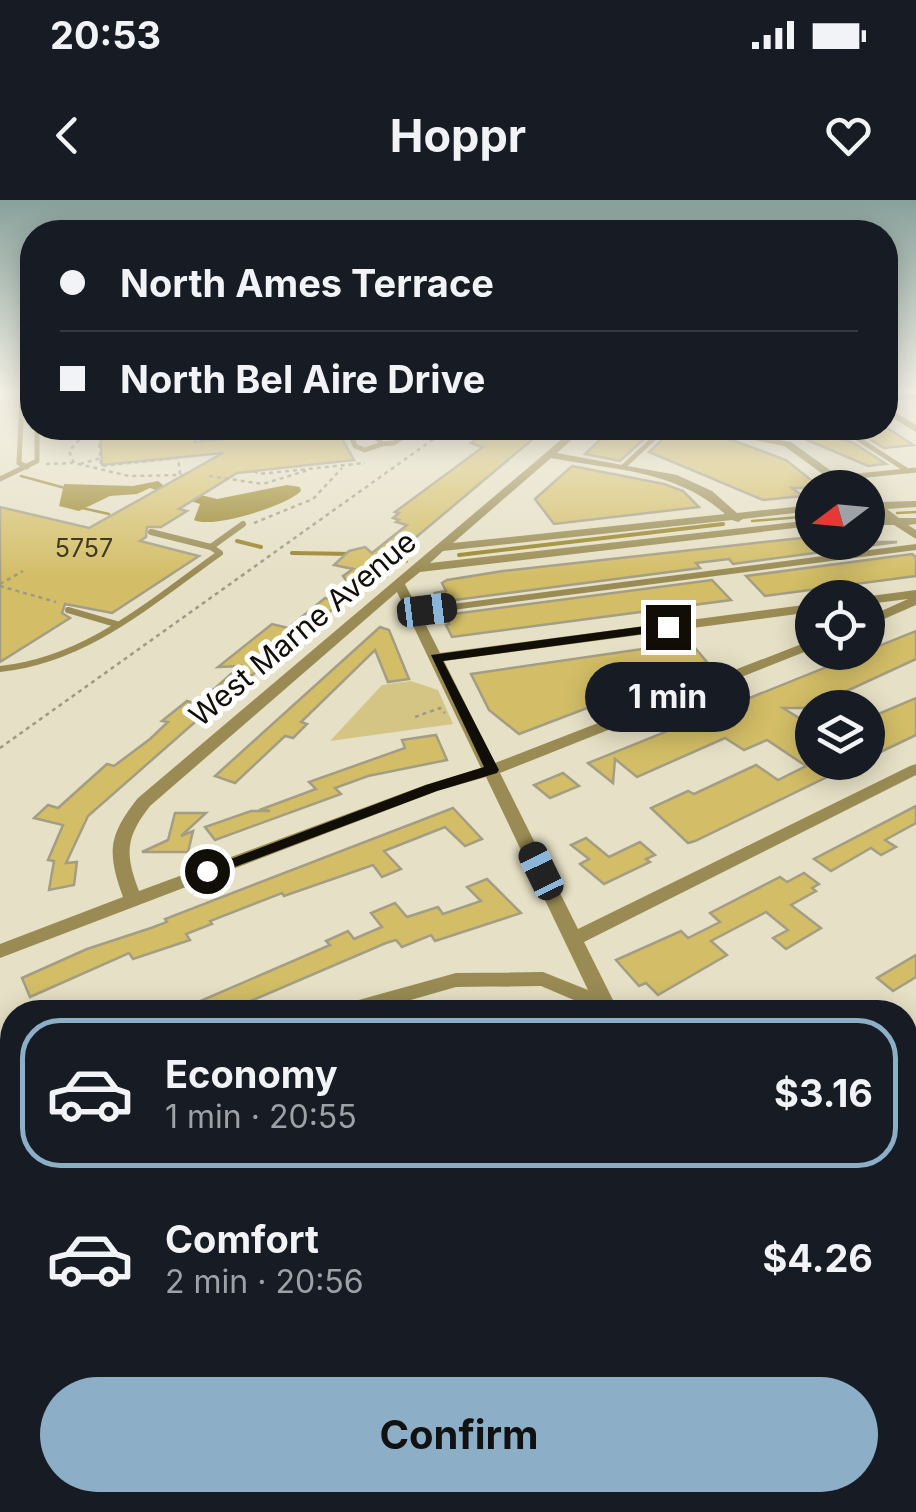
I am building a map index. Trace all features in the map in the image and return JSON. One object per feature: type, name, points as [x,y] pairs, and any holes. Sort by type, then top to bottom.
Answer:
[{"type":"street","points":[[802,454],[826,470]]},
{"type":"street","points":[[549,455],[690,483],[748,529]]},
{"type":"street","name":"West Marne Avenue","points":[[132,899],[118,848],[124,827],[144,802],[549,455]]},
{"type":"street","points":[[885,504],[916,504]]},
{"type":"street","points":[[440,548],[795,509]]},
{"type":"street","points":[[885,514],[916,536]]},
{"type":"street","points":[[885,522],[916,521]]},
{"type":"street","points":[[418,568],[795,525]]},
{"type":"street","points":[[399,584],[574,939],[608,1000]]},
{"type":"street","points":[[885,599],[916,597]]},
{"type":"street","points":[[885,613],[916,597]]},
{"type":"street","points":[[435,658],[795,610]]},
{"type":"street","points":[[0,951],[413,794],[492,770],[795,651]]},
{"type":"street","points":[[574,939],[916,769]]},
{"type":"street","points":[[386,1000],[456,980],[543,979],[594,1000]]},
{"type":"lane","points":[[19,454],[19,463],[27,467]]},
{"type":"lane","points":[[0,480],[37,462],[37,454]]},
{"type":"lane","points":[[624,467],[637,454]]},
{"type":"lane","points":[[885,454],[912,471]]},
{"type":"lane","points":[[885,474],[912,471]]},
{"type":"lane","points":[[211,546],[243,524]]},
{"type":"lane","points":[[0,669],[26,668],[68,656],[220,553],[211,546],[150,532]]},
{"type":"lane","points":[[414,612],[916,548]]},
{"type":"lane","points":[[68,610],[116,624]]},
{"type":"path","points":[[71,454],[77,464],[96,471],[170,480],[182,473],[178,458],[101,466],[101,454]]},
{"type":"path","points":[[254,471],[258,474],[344,466],[368,462],[368,454]]},
{"type":"path","points":[[0,748],[408,454]]},
{"type":"path","points":[[38,465],[77,464],[101,458]]},
{"type":"path","points":[[300,466],[305,471]]},
{"type":"path","points":[[243,524],[304,504],[344,466]]},
{"type":"path","points":[[209,476],[263,484],[305,471]]},
{"type":"path","points":[[0,585],[23,571]]},
{"type":"path","points":[[0,585],[67,605],[68,610]]},
{"type":"path","points":[[415,717],[436,709],[446,712]]},
{"type":"shaded area","points":[[158,481],[164,486],[217,499],[287,485],[300,487],[301,491],[266,509],[203,522],[194,520],[200,504],[150,488],[137,494],[110,496],[79,511],[59,506],[64,484],[133,486]]},
{"type":"shaded area","points":[[411,681],[438,690],[453,724],[330,741],[382,685]]},
{"type":"building","points":[[101,454],[211,454],[102,465]]},
{"type":"building","points":[[221,454],[351,454],[354,460],[237,473],[179,509],[187,511],[161,527],[147,527],[146,537],[140,541],[199,556],[112,613],[65,604],[62,613],[70,618],[0,662],[0,507],[89,528]]},
{"type":"building","points":[[473,454],[515,454],[402,549],[350,585],[343,576],[353,569],[334,565],[349,551],[365,547],[372,553],[407,525],[396,522],[399,520],[393,518],[399,513],[395,512]]},
{"type":"building","points":[[586,454],[627,454],[620,461]]},
{"type":"building","points":[[654,454],[770,454],[798,470],[795,470],[792,488],[795,497],[763,500]]},
{"type":"building","points":[[841,454],[871,454],[886,464],[868,466]]},
{"type":"building","points":[[572,466],[664,484],[683,491],[699,507],[554,524],[535,499]]},
{"type":"building","points":[[795,539],[795,556],[733,564],[729,559],[696,563],[700,568],[440,602],[435,593],[446,591],[442,583],[447,580]]},
{"type":"building","points":[[912,554],[916,557],[916,576],[885,580],[795,580],[795,592],[765,596],[746,576],[885,560]]},
{"type":"building","points":[[712,580],[731,600],[452,637],[446,625],[449,624],[445,615]]},
{"type":"building","points":[[325,598],[341,602],[327,614],[311,611],[318,620],[219,703],[204,698],[240,666],[218,667],[272,624],[288,628]]},
{"type":"building","points":[[380,627],[389,630],[409,679],[388,682],[375,650],[301,722],[307,724],[293,738],[285,736],[235,783],[215,776]]},
{"type":"building","points":[[916,631],[916,659],[849,690],[795,690],[795,708],[783,708],[795,715],[795,759],[767,740],[744,750],[725,738],[637,777],[615,759],[613,783],[588,763],[819,670],[885,670],[885,643]]},
{"type":"building","points":[[690,642],[707,662],[656,673],[661,680],[519,734],[489,710],[471,674]]},
{"type":"building","points":[[916,698],[916,735],[885,750],[885,711]]},
{"type":"building","points":[[187,701],[211,708],[88,816],[66,863],[77,862],[74,885],[49,890],[54,861],[48,860],[63,825],[34,818],[48,805],[58,808],[107,764],[114,766],[150,739],[168,722],[162,721]]},
{"type":"building","points":[[436,735],[447,760],[368,776],[335,788],[341,794],[215,840],[205,827],[251,811],[270,811],[262,809],[316,789],[309,782],[405,748],[402,740]]},
{"type":"building","points":[[756,765],[778,780],[795,772],[795,780],[821,780],[688,843],[651,808],[688,791],[694,794]]},
{"type":"building","points":[[563,773],[579,786],[550,798],[534,785]]},
{"type":"building","points":[[916,806],[916,823],[885,840],[896,847],[881,855],[871,848],[831,871],[814,859]]},
{"type":"building","points":[[453,808],[482,839],[465,846],[445,827],[384,851],[401,869],[382,877],[373,865],[284,896],[282,893],[210,921],[212,924],[186,934],[190,940],[133,959],[129,953],[30,997],[22,978],[87,949],[167,922],[165,919]]},
{"type":"building","points":[[175,813],[206,813],[181,836],[193,831],[188,852],[142,852],[168,840]]},
{"type":"building","points":[[586,838],[609,857],[640,842],[655,855],[646,859],[650,862],[604,884],[580,864],[589,859],[571,845]]},
{"type":"building","points":[[804,873],[819,884],[812,888],[816,891],[791,905],[821,928],[786,949],[773,938],[788,930],[766,912],[711,941],[727,955],[658,995],[646,983],[639,986],[616,960],[681,931],[688,938],[720,922],[710,913],[780,877],[787,882]]},
{"type":"building","points":[[487,879],[521,913],[435,941],[431,935],[402,947],[396,940],[386,943],[253,1000],[203,1000],[330,945],[326,941],[348,931],[354,939],[382,927],[371,913],[395,903],[407,917],[438,907],[443,914],[481,901],[467,887]]},
{"type":"building","points":[[916,955],[916,977],[893,991],[877,978]]},
{"type":"waterway","points":[[21,476],[65,488]]},
{"type":"waterway","points":[[82,508],[109,514]]},
{"type":"waterway","points":[[897,513],[916,512]]},
{"type":"waterway","points":[[752,521],[795,517]]},
{"type":"waterway","points":[[459,555],[723,524],[711,525]]},
{"type":"waterway","points":[[237,541],[261,547]]},
{"type":"waterway","points":[[292,553],[353,554]]},
{"type":"waterway","points":[[384,560],[406,561]]},
{"type":"route","points":[[207,871],[432,788],[492,770],[435,658],[668,627]]}]
